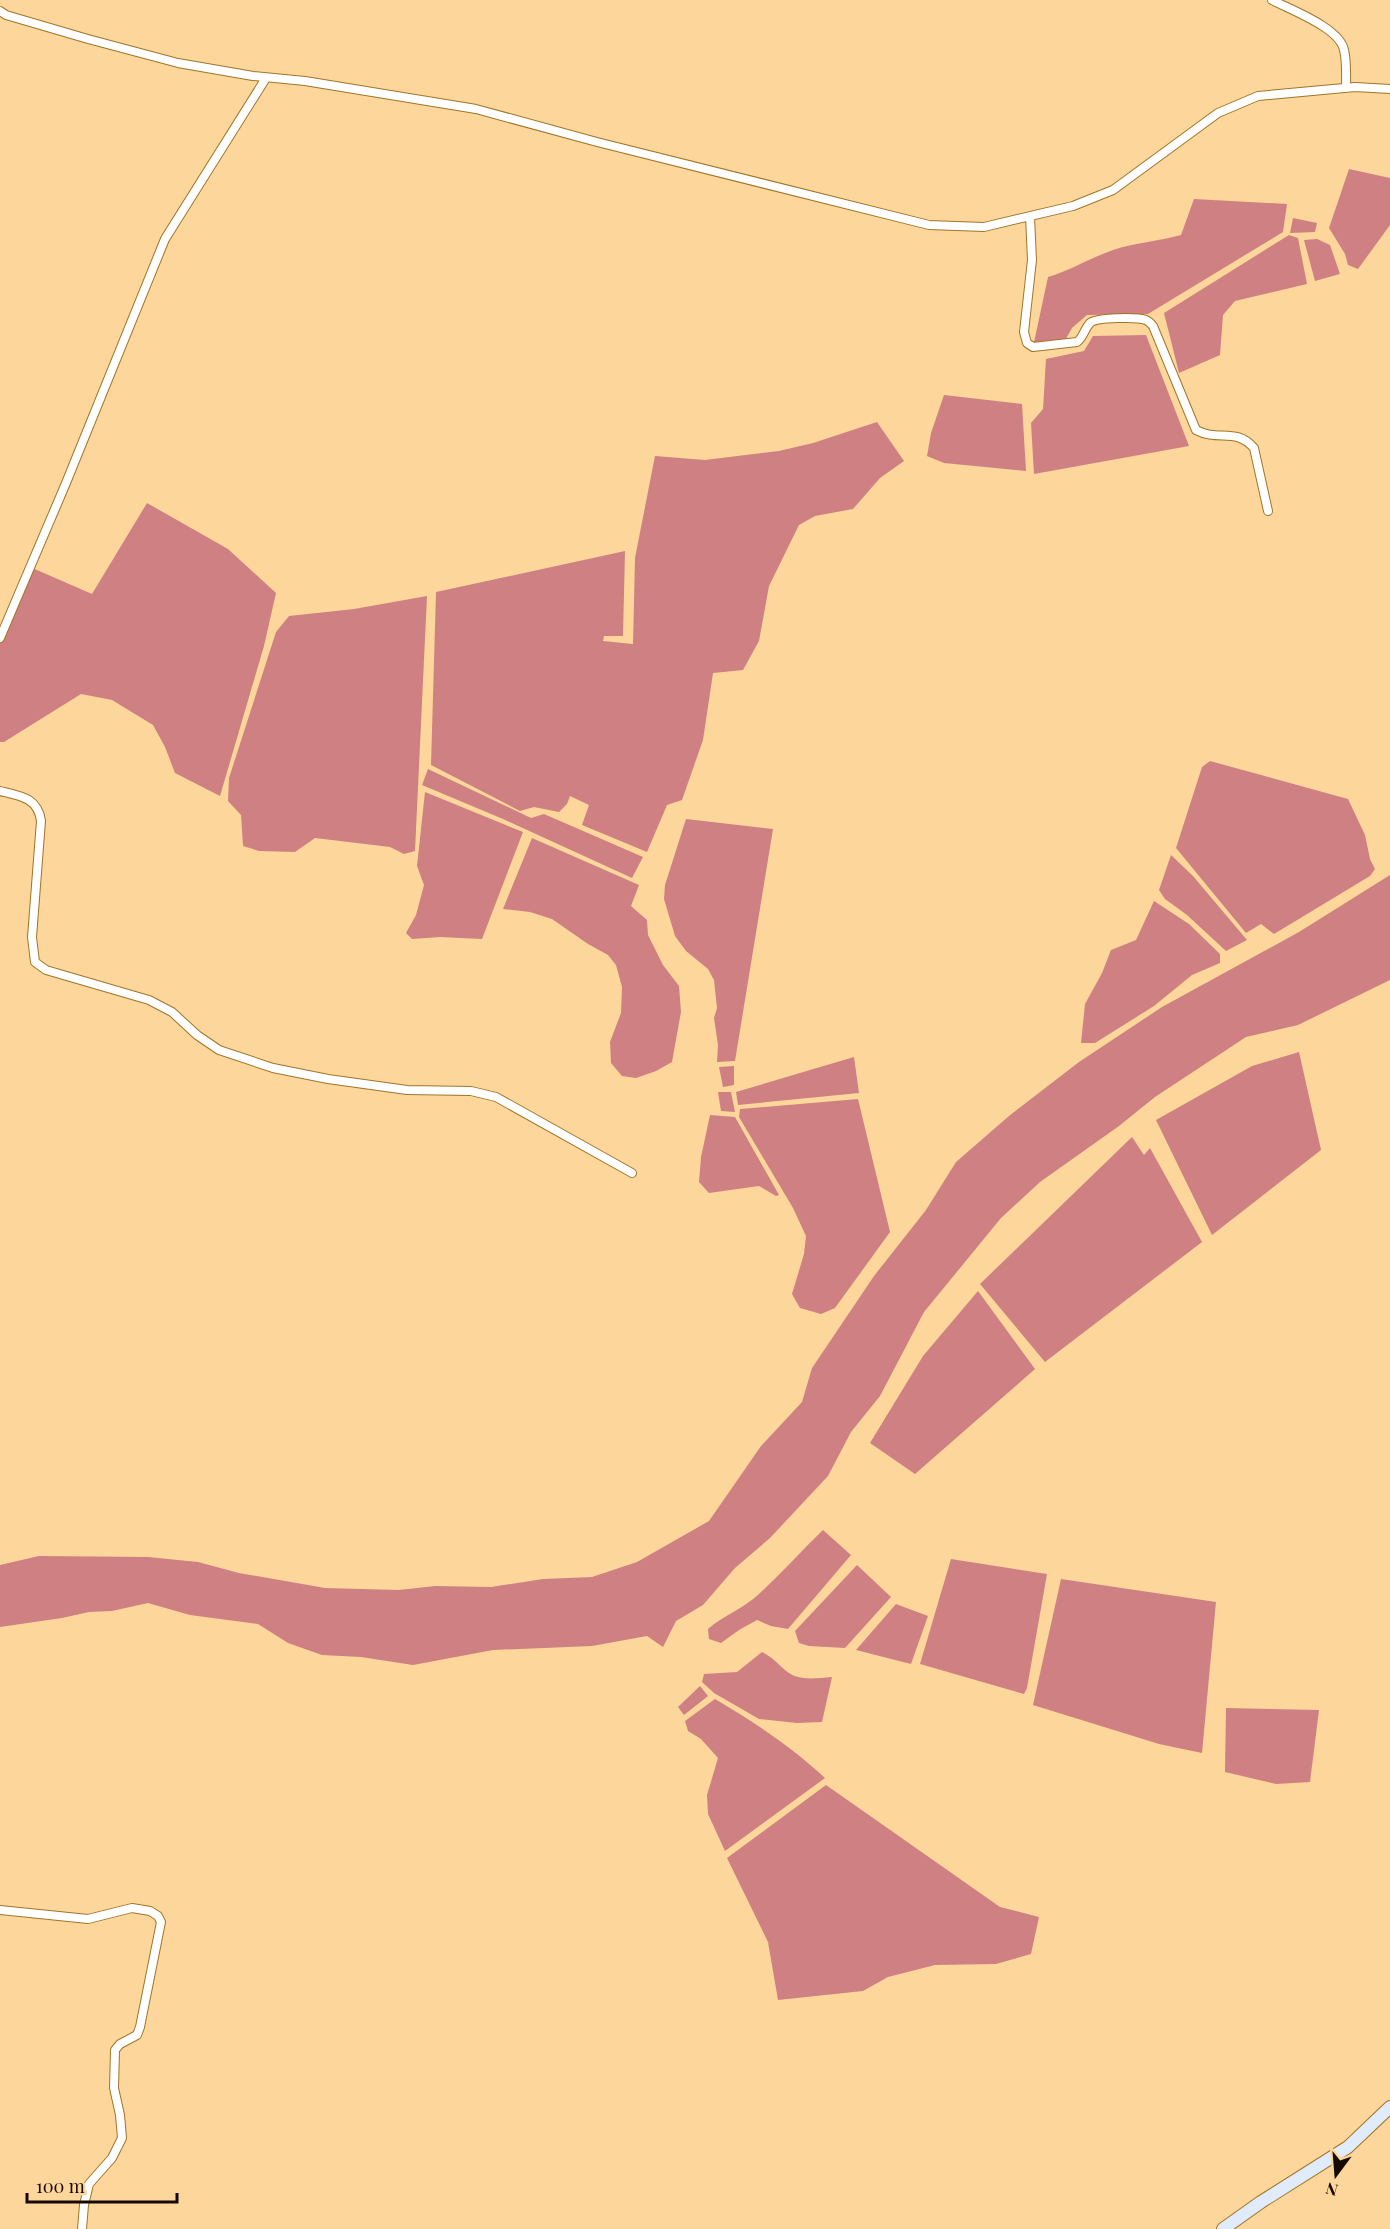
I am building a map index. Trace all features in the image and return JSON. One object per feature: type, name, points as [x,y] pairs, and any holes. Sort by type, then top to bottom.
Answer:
[{"type":"street","points":[[1272,0],[1322,26],[1340,39],[1344,49],[1346,88]]},
{"type":"street","points":[[0,11],[6,15],[88,39],[178,63],[476,109],[597,142],[929,225],[984,227],[1073,206],[1113,190],[1209,119],[1258,96],[1346,88],[1390,89]]},
{"type":"street","points":[[0,638],[165,239],[266,78]]},
{"type":"street","points":[[1030,217],[1032,260],[1024,332],[1026,343],[1033,347],[1077,342],[1082,338],[1090,322],[1098,319],[1148,321],[1153,326],[1196,430],[1204,435],[1238,435],[1248,440],[1254,448],[1268,511]]},
{"type":"street","points":[[0,791],[34,803],[39,809],[41,821],[32,937],[35,962],[46,970],[149,1000],[172,1012],[197,1035],[219,1050],[273,1068],[328,1079],[407,1090],[471,1091],[496,1097],[632,1173]]},
{"type":"street","points":[[0,1910],[88,1919],[132,1908],[150,1911],[158,1916],[161,1922],[140,2027],[137,2035],[120,2044],[116,2050],[114,2088],[122,2138],[112,2157],[90,2184],[84,2205],[82,2229]]},
{"type":"street","points":[[1223,2229],[1348,2147],[1390,2107]]},
{"type":"shaded area","points":[[1349,169],[1390,178],[1390,225],[1358,269],[1348,265],[1345,254],[1329,228]]},
{"type":"shaded area","points":[[1194,199],[1287,204],[1283,232],[1148,314],[1087,315],[1072,328],[1063,344],[1033,347],[1048,277],[1113,250],[1181,235]]},
{"type":"shaded area","points":[[1293,218],[1317,223],[1315,232],[1290,233]]},
{"type":"shaded area","points":[[1289,235],[1298,238],[1307,284],[1235,301],[1223,315],[1220,355],[1179,373],[1164,313]]},
{"type":"shaded area","points":[[1317,239],[1330,245],[1340,274],[1315,281],[1304,240]]},
{"type":"shaded area","points":[[1146,335],[1189,446],[1034,474],[1031,423],[1043,409],[1046,359],[1084,351],[1093,336]]},
{"type":"shaded area","points":[[944,395],[1022,404],[1026,471],[944,463],[927,456],[931,433]]},
{"type":"shaded area","points":[[877,422],[904,461],[880,478],[853,509],[815,516],[799,525],[769,586],[759,641],[743,670],[713,673],[703,740],[682,800],[667,805],[647,852],[582,825],[589,805],[570,796],[567,804],[559,812],[534,807],[520,811],[431,765],[436,592],[625,551],[623,636],[604,636],[603,641],[633,644],[635,558],[655,456],[705,460],[779,451],[813,443]]},
{"type":"shaded area","points":[[147,503],[228,549],[276,593],[264,646],[220,796],[175,773],[153,725],[112,700],[81,694],[4,742],[0,742],[0,641],[30,567],[92,594]]},
{"type":"shaded area","points":[[427,596],[415,851],[404,854],[390,847],[315,838],[295,852],[259,851],[243,846],[241,815],[228,801],[229,778],[276,632],[289,616],[354,609]]},
{"type":"shaded area","points":[[1210,761],[1348,799],[1365,835],[1370,859],[1375,869],[1370,876],[1274,934],[1261,924],[1246,933],[1176,848],[1202,767]]},
{"type":"shaded area","points":[[428,769],[531,818],[544,814],[643,857],[632,878],[422,785]]},
{"type":"shaded area","points":[[425,792],[523,832],[482,939],[440,937],[412,939],[406,933],[416,915],[424,885],[417,866]]},
{"type":"shaded area","points":[[686,819],[773,829],[735,1061],[717,1062],[718,1045],[714,1018],[717,1008],[714,980],[708,969],[686,951],[675,936],[664,899],[665,885]]},
{"type":"shaded area","points":[[532,838],[639,885],[631,906],[647,920],[648,935],[663,965],[679,986],[681,1012],[672,1062],[636,1078],[622,1076],[611,1063],[610,1042],[621,1013],[622,987],[616,965],[608,955],[552,919],[530,912],[503,909]]},
{"type":"shaded area","points":[[1171,855],[1193,876],[1247,940],[1226,951],[1187,915],[1165,899],[1159,890]]},
{"type":"shaded area","points":[[1390,875],[1390,980],[1298,1025],[1246,1037],[1155,1097],[1119,1126],[1040,1182],[1001,1218],[924,1312],[880,1396],[851,1432],[828,1476],[770,1538],[735,1568],[703,1605],[676,1621],[663,1647],[647,1636],[592,1646],[493,1650],[413,1665],[361,1657],[322,1655],[288,1643],[258,1624],[190,1615],[148,1603],[112,1611],[89,1612],[0,1627],[0,1565],[39,1556],[148,1557],[198,1562],[239,1573],[325,1588],[399,1590],[435,1586],[491,1587],[543,1579],[592,1577],[637,1562],[709,1521],[761,1446],[802,1402],[812,1368],[874,1276],[926,1210],[956,1162],[1009,1116],[1079,1062],[1162,1007],[1299,932]]},
{"type":"shaded area","points":[[1154,901],[1189,924],[1220,954],[1220,963],[1192,975],[1154,1006],[1095,1043],[1081,1043],[1085,1004],[1102,973],[1111,950],[1136,940]]},
{"type":"shaded area","points":[[1299,1052],[1321,1150],[1212,1235],[1156,1120],[1252,1066]]},
{"type":"shaded area","points":[[854,1057],[859,1093],[738,1105],[736,1092]]},
{"type":"shaded area","points":[[734,1066],[734,1085],[723,1087],[719,1067]]},
{"type":"shaded area","points":[[718,1092],[731,1092],[735,1112],[721,1111]]},
{"type":"shaded area","points":[[858,1099],[890,1232],[835,1308],[821,1314],[800,1308],[792,1294],[804,1254],[806,1236],[793,1208],[739,1117],[740,1109]]},
{"type":"shaded area","points":[[710,1115],[735,1117],[779,1195],[776,1196],[759,1186],[709,1193],[699,1182],[701,1157]]},
{"type":"shaded area","points":[[1132,1137],[1144,1155],[1150,1148],[1202,1242],[1045,1362],[980,1284]]},
{"type":"shaded area","points":[[978,1291],[1035,1369],[915,1474],[870,1443],[923,1356]]},
{"type":"shaded area","points":[[823,1530],[851,1555],[788,1629],[771,1626],[757,1620],[721,1643],[709,1639],[708,1629],[759,1594]]},
{"type":"shaded area","points":[[951,1559],[1047,1574],[1027,1688],[1024,1694],[920,1664]]},
{"type":"shaded area","points":[[857,1565],[891,1597],[845,1648],[809,1646],[799,1643],[795,1631]]},
{"type":"shaded area","points":[[1061,1579],[1216,1602],[1202,1753],[1159,1744],[1033,1705]]},
{"type":"shaded area","points":[[896,1604],[928,1616],[911,1664],[856,1650]]},
{"type":"shaded area","points":[[762,1652],[790,1674],[807,1678],[832,1677],[822,1722],[797,1723],[759,1719],[714,1693],[702,1682],[704,1674],[737,1672]]},
{"type":"shaded area","points":[[700,1686],[708,1696],[684,1715],[678,1707]]},
{"type":"shaded area","points":[[715,1699],[772,1736],[825,1778],[725,1851],[708,1814],[707,1795],[718,1758],[701,1739],[688,1731],[685,1721]]},
{"type":"shaded area","points":[[1226,1708],[1319,1710],[1310,1782],[1276,1784],[1225,1772]]},
{"type":"shaded area","points":[[826,1785],[1000,1907],[1039,1917],[1031,1954],[996,1964],[935,1965],[888,1977],[863,1991],[778,2000],[768,1942],[727,1858]]}]
